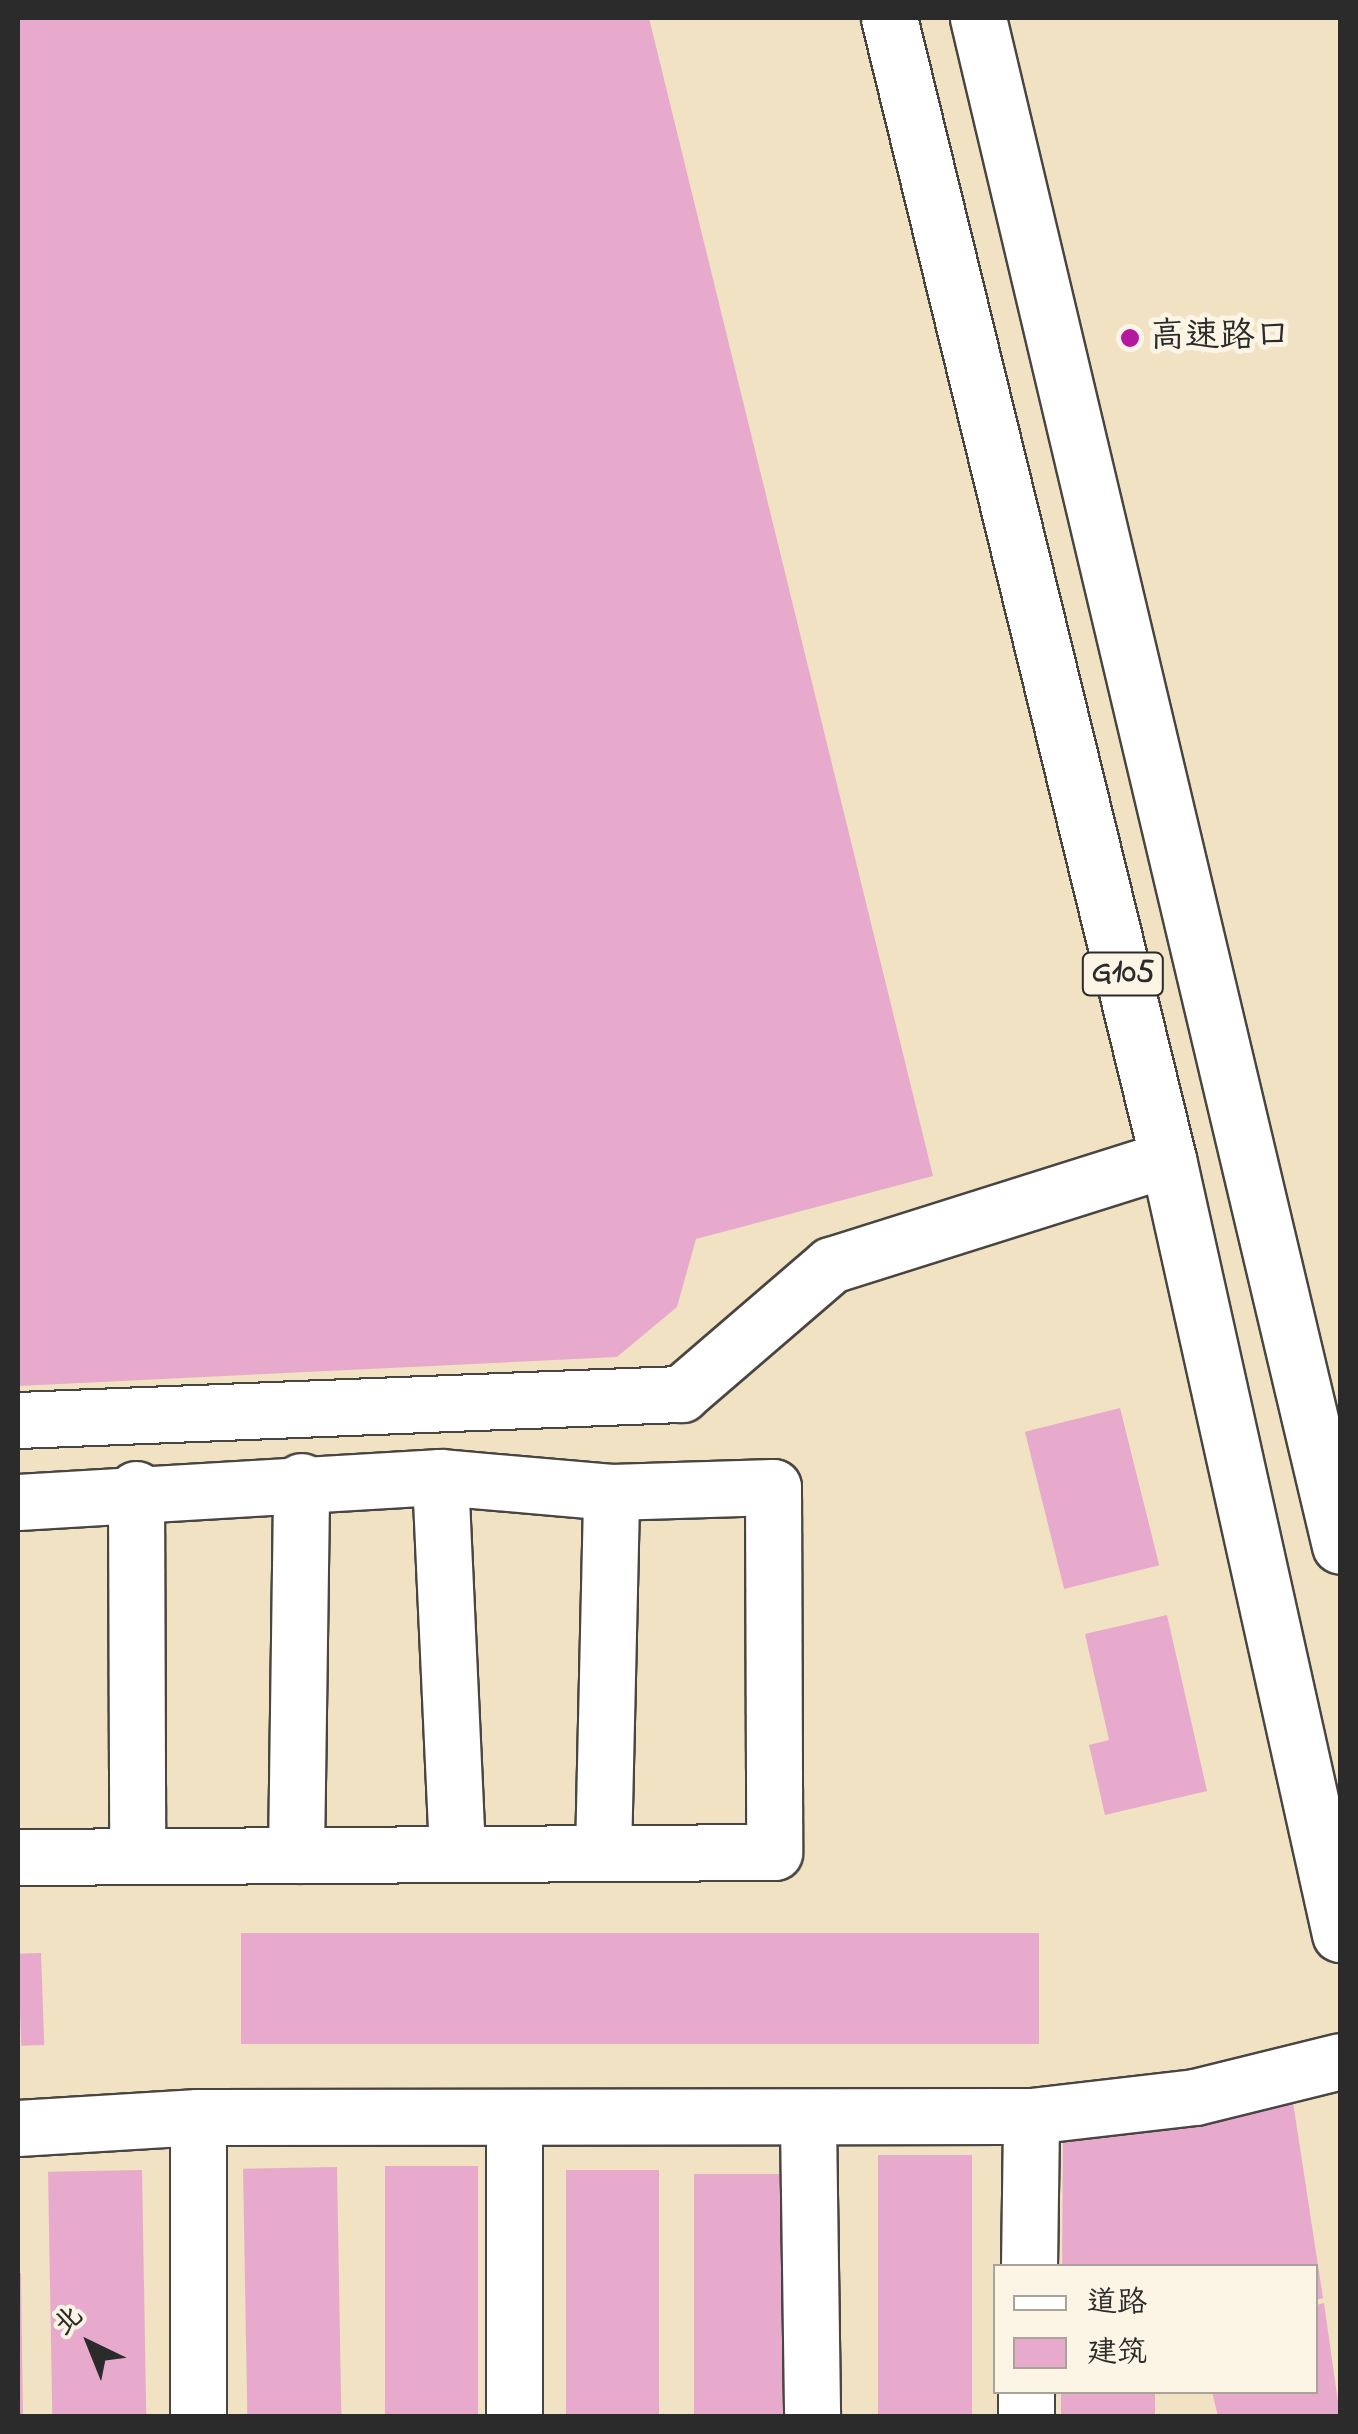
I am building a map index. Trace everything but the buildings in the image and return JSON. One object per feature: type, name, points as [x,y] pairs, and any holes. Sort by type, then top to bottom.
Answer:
[{"type":"main road","name":"G105","points":[[886,24],[1168,1158],[1340,1934]]},
{"type":"main road","name":"G105","points":[[982,24],[1340,1546]]},
{"type":"main road","points":[[18,1420],[680,1394],[831,1265],[1168,1158]]},
{"type":"main road","points":[[440,1476],[458,1854]]},
{"type":"main road","points":[[18,1502],[136,1489],[440,1476],[611,1492],[773,1486],[774,1852],[18,1857]]},
{"type":"main road","points":[[296,1855],[300,1480]]},
{"type":"main road","points":[[136,1489],[137,1856]]},
{"type":"main road","points":[[603,1854],[611,1492]]},
{"type":"main road","points":[[18,2128],[198,2116],[808,2122],[1031,2116],[1195,2096],[1340,2061]]},
{"type":"main road","points":[[198,2116],[198,2416]]},
{"type":"main road","points":[[1028,2264],[1031,2116]]},
{"type":"main road","points":[[514,2119],[514,2416]]},
{"type":"main road","points":[[808,2122],[812,2416]]},
{"type":"place","name":"高速路口","points":[[1130,338]]}]
